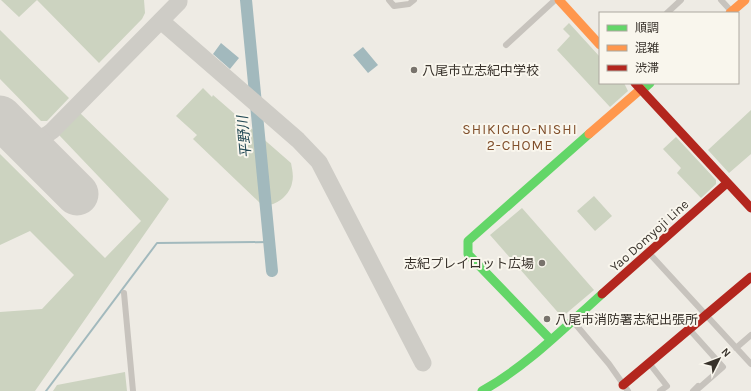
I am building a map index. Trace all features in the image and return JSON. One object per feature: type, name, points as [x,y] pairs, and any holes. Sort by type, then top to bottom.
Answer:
[{"type":"street","points":[[389,0],[394,6],[409,4],[414,0]]},
{"type":"street","points":[[506,45],[555,0]]},
{"type":"street","points":[[559,0],[599,44]]},
{"type":"street","points":[[668,12],[682,0]]},
{"type":"street","points":[[721,0],[731,12],[745,0]]},
{"type":"street","points":[[551,340],[468,254],[468,241],[639,87],[751,208]]},
{"type":"street","name":"Yao Domyoji Line","points":[[482,391],[500,381],[551,340],[727,183]]},
{"type":"street","points":[[649,253],[751,364]]},
{"type":"street","points":[[572,320],[609,364],[623,388],[649,362],[751,277]]},
{"type":"street","points":[[124,293],[133,391]]},
{"type":"street","points":[[689,329],[723,367],[699,388],[698,386],[693,391]]},
{"type":"street","points":[[736,348],[751,335]]},
{"type":"street","points":[[745,358],[751,352]]},
{"type":"street","points":[[649,362],[667,386],[660,391]]},
{"type":"green space","points":[[1,0],[37,0],[19,17]]},
{"type":"green space","points":[[37,0],[144,0],[145,13],[142,19],[99,63]]},
{"type":"green space","points":[[569,23],[599,56],[599,84],[624,84],[628,91],[610,107],[557,50],[570,36],[563,29]]},
{"type":"green space","points":[[0,30],[69,98],[47,121],[41,121],[0,79]]},
{"type":"green space","points":[[203,88],[291,163],[293,175],[291,188],[281,200],[271,205],[261,204],[193,139],[197,135],[176,116]]},
{"type":"green space","points":[[751,110],[751,154],[729,173],[708,150]]},
{"type":"green space","points":[[80,113],[169,199],[35,391],[0,391],[0,312],[42,309],[74,275],[30,231],[0,245],[0,154],[105,258],[141,221],[59,135]]},
{"type":"green space","points":[[676,137],[716,180],[716,184],[701,198],[677,173],[681,168],[663,149]]},
{"type":"green space","points":[[594,196],[612,216],[595,231],[577,211]]},
{"type":"green space","name":"志紀プレイロット広場","points":[[522,208],[594,290],[562,317],[490,235]]},
{"type":"green space","points":[[125,372],[127,391],[53,391],[57,385]]},
{"type":"water","points":[[221,43],[239,58],[230,69],[213,54]]},
{"type":"water","points":[[363,47],[378,65],[368,73],[353,55]]},
{"type":"waterway","name":"平野川","points":[[246,0],[272,271]]},
{"type":"waterway","points":[[46,391],[157,243],[270,242]]},
{"type":"taxiway","points":[[19,136],[36,138],[44,136],[52,131],[179,2],[179,0]]},
{"type":"taxiway","points":[[161,21],[298,140],[319,162],[423,363]]},
{"type":"runway","points":[[0,117],[77,194]]},
{"type":"traffic: fast","points":[[642,90],[649,84]]},
{"type":"traffic: fast","points":[[551,340],[468,254],[468,241],[589,134]]},
{"type":"traffic: fast","points":[[482,391],[499,381],[530,358],[602,294]]},
{"type":"traffic: slow","points":[[559,0],[599,44]]},
{"type":"traffic: slow","points":[[731,12],[745,0]]},
{"type":"traffic: slow","points":[[589,134],[641,89]]},
{"type":"traffic: jam","points":[[636,84],[751,208]]},
{"type":"traffic: jam","points":[[602,294],[727,183]]},
{"type":"traffic: jam","points":[[623,385],[751,277]]},
{"type":"place","name":"八尾市立志紀中学校","points":[[414,70]]},
{"type":"place","name":"志紀プレイロット広場","points":[[542,263]]},
{"type":"place","name":"八尾市消防署志紀出張所","points":[[547,319]]},
{"type":"district","name":"SHIKICHO-NISHI 2-CHOME","points":[[520,138]]}]
